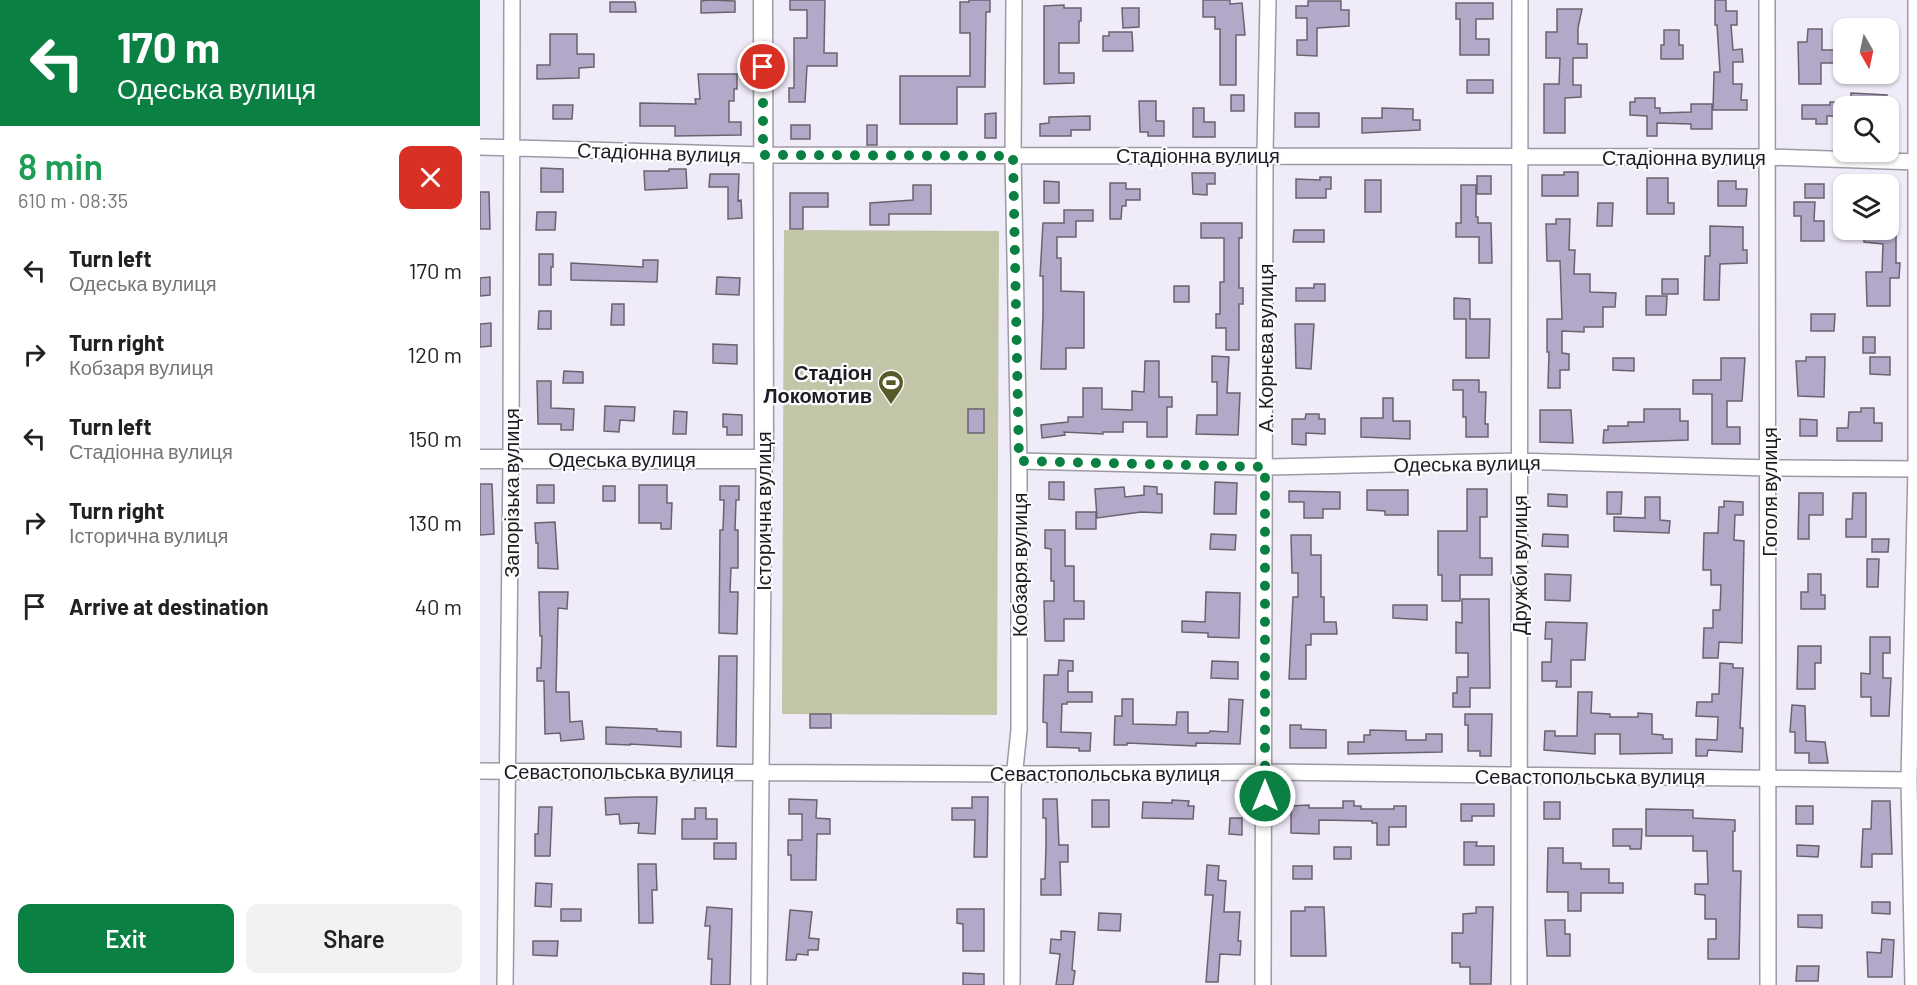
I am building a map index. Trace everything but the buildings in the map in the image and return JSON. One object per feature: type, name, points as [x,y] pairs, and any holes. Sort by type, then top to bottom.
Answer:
[{"type":"street","name":"Запорізька вулиця","points":[[505,985],[512,460],[512,0]]},
{"type":"street","name":"Історична вулиця","points":[[759,985],[764,459],[763,0]]},
{"type":"street","name":"Кобзаря вулиця","points":[[1012,985],[1014,774],[1019,730],[1019,461],[1013,156],[1014,0]]},
{"type":"street","name":"А. Корнєва вулиця","points":[[1263,985],[1265,155],[1268,0]]},
{"type":"street","name":"Дружби вулиця","points":[[1519,985],[1520,0]]},
{"type":"street","name":"Гоголя вулиця","points":[[1767,0],[1768,985]]},
{"type":"street","points":[[1913,985],[1909,780],[1916,469],[1916,0]]},
{"type":"street","name":"Стадіонна вулиця","points":[[480,147],[763,155],[1767,157],[1916,162]]},
{"type":"street","name":"Одеська вулиця","points":[[480,459],[764,459]]},
{"type":"street","name":"Одеська вулиця","points":[[1019,461],[1265,467],[1519,461],[1769,468],[1916,469]]},
{"type":"street","name":"Севастопольська вулиця","points":[[480,771],[1014,774],[1265,772],[1909,780]]},
{"type":"green space","name":"Стадіон Локомотив","points":[[784,230],[999,231],[997,715],[782,714]]},
{"type":"place","name":"Стадіон Локомотив","points":[[891,406]]},
{"type":"route","points":[[763,67],[763,155],[1013,156],[1019,461],[1265,467],[1265,796]]}]
